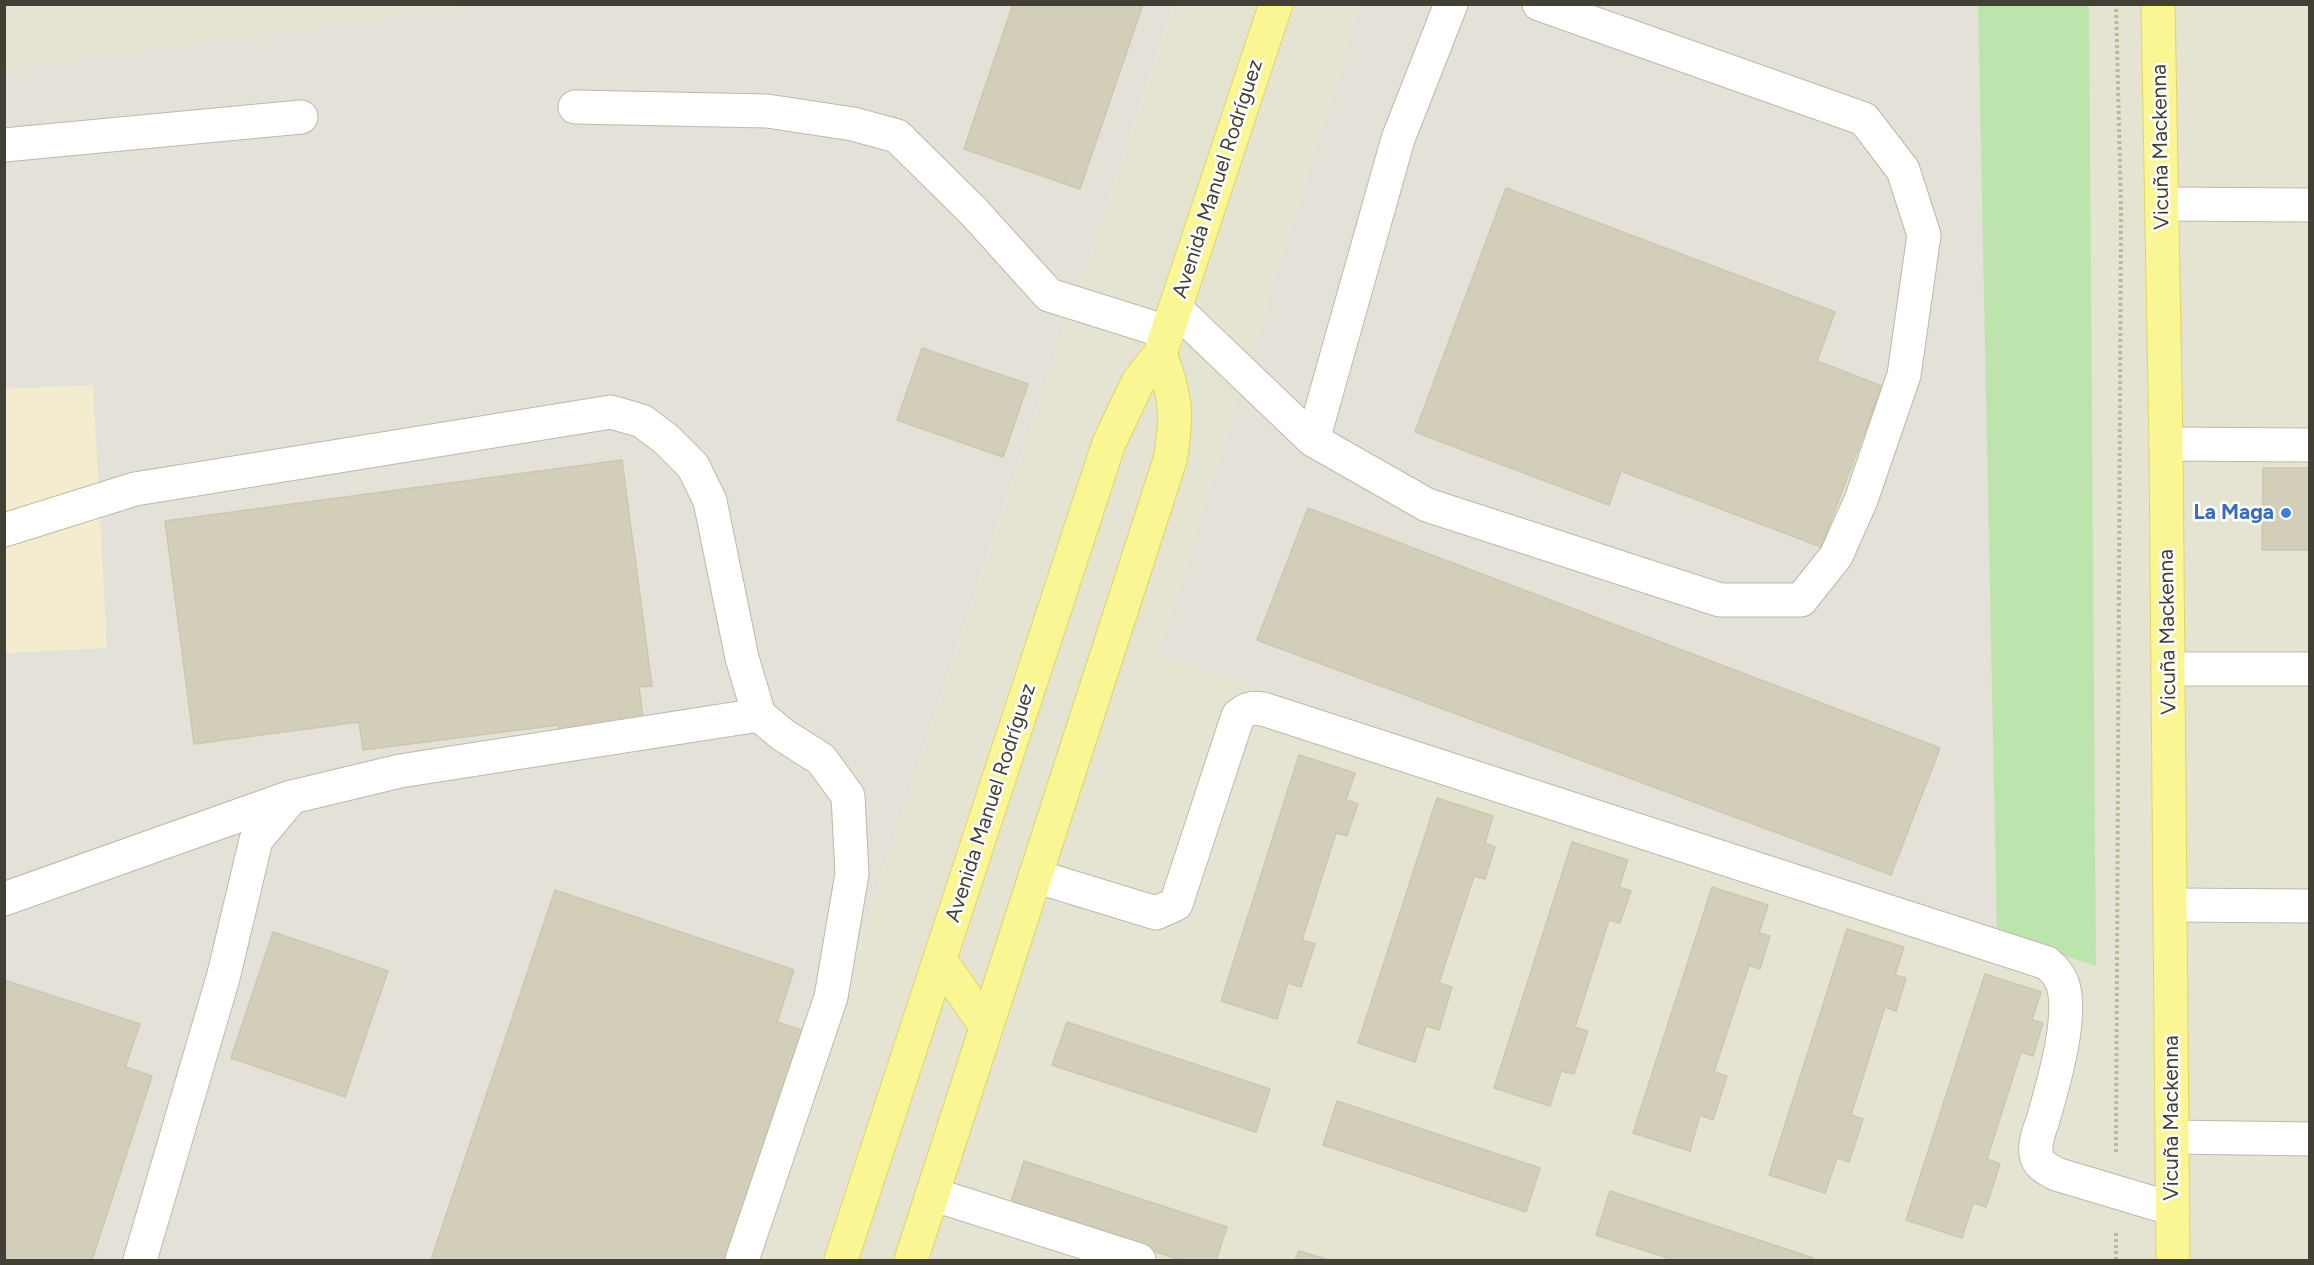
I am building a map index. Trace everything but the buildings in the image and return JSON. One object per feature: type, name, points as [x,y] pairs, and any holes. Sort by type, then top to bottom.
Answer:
[{"type":"main road","name":"Avenida Manuel Rodríguez","points":[[842,1260],[1109,443],[1138,382],[1167,331],[1276,4]]},
{"type":"main road","name":"Vicuña Mackenna","points":[[2158,4],[2166,444],[2173,1260]]},
{"type":"main road","points":[[911,1260],[1170,460],[1176,411],[1167,331]]},
{"type":"main road","points":[[940,960],[986,1026]]},
{"type":"street","points":[[1313,440],[1398,139],[1450,4]]},
{"type":"street","points":[[575,107],[767,111],[854,124],[897,136],[974,212],[1049,295],[1167,331],[1313,440],[1427,505],[1720,600],[1801,600],[1836,556],[1861,500],[1904,375],[1924,235],[1903,170],[1864,119],[1539,4]]},
{"type":"street","points":[[4,145],[301,117]]},
{"type":"street","points":[[2163,204],[2310,206]]},
{"type":"street","points":[[4,530],[135,489],[611,412],[642,421],[666,439],[693,466],[710,501],[742,658],[759,715],[783,735],[821,759],[848,796],[852,874],[831,997],[742,1260]]},
{"type":"street","points":[[2166,444],[2310,445]]},
{"type":"street","points":[[2168,669],[2310,669]]},
{"type":"street","points":[[1035,876],[1156,913],[1176,904],[1238,716],[1244,710],[1254,708],[1263,710],[2047,963],[2063,984],[2064,1034],[2057,1070],[2036,1143],[2038,1160],[2046,1169],[2056,1174],[2173,1209]]},
{"type":"street","points":[[4,900],[292,797],[400,771],[759,715]]},
{"type":"street","points":[[140,1260],[223,978],[256,840],[292,797]]},
{"type":"street","points":[[2170,905],[2310,906]]},
{"type":"street","points":[[2172,1137],[2310,1139]]},
{"type":"street","points":[[932,1194],[1139,1260]]},
{"type":"path","points":[[2116,4],[2121,232],[2116,1260]]},
{"type":"shaded area","points":[[5,4],[490,5],[5,69]]},
{"type":"shaded area","points":[[490,4],[1174,5],[993,539],[755,1260],[5,1260],[5,653],[107,648],[93,385],[5,389],[4,69]]},
{"type":"shaded area","points":[[1174,5],[2309,5],[2309,1260],[755,1260],[993,539]]},
{"type":"shaded area","points":[[1361,5],[1978,5],[1997,934],[1159,655]]},
{"type":"shaded area","points":[[93,384],[107,648],[5,653],[5,389]]},
{"type":"green space","points":[[1978,5],[2089,5],[2096,966],[1997,934]]},
{"type":"place","name":"La Maga","points":[[2286,513]]}]
